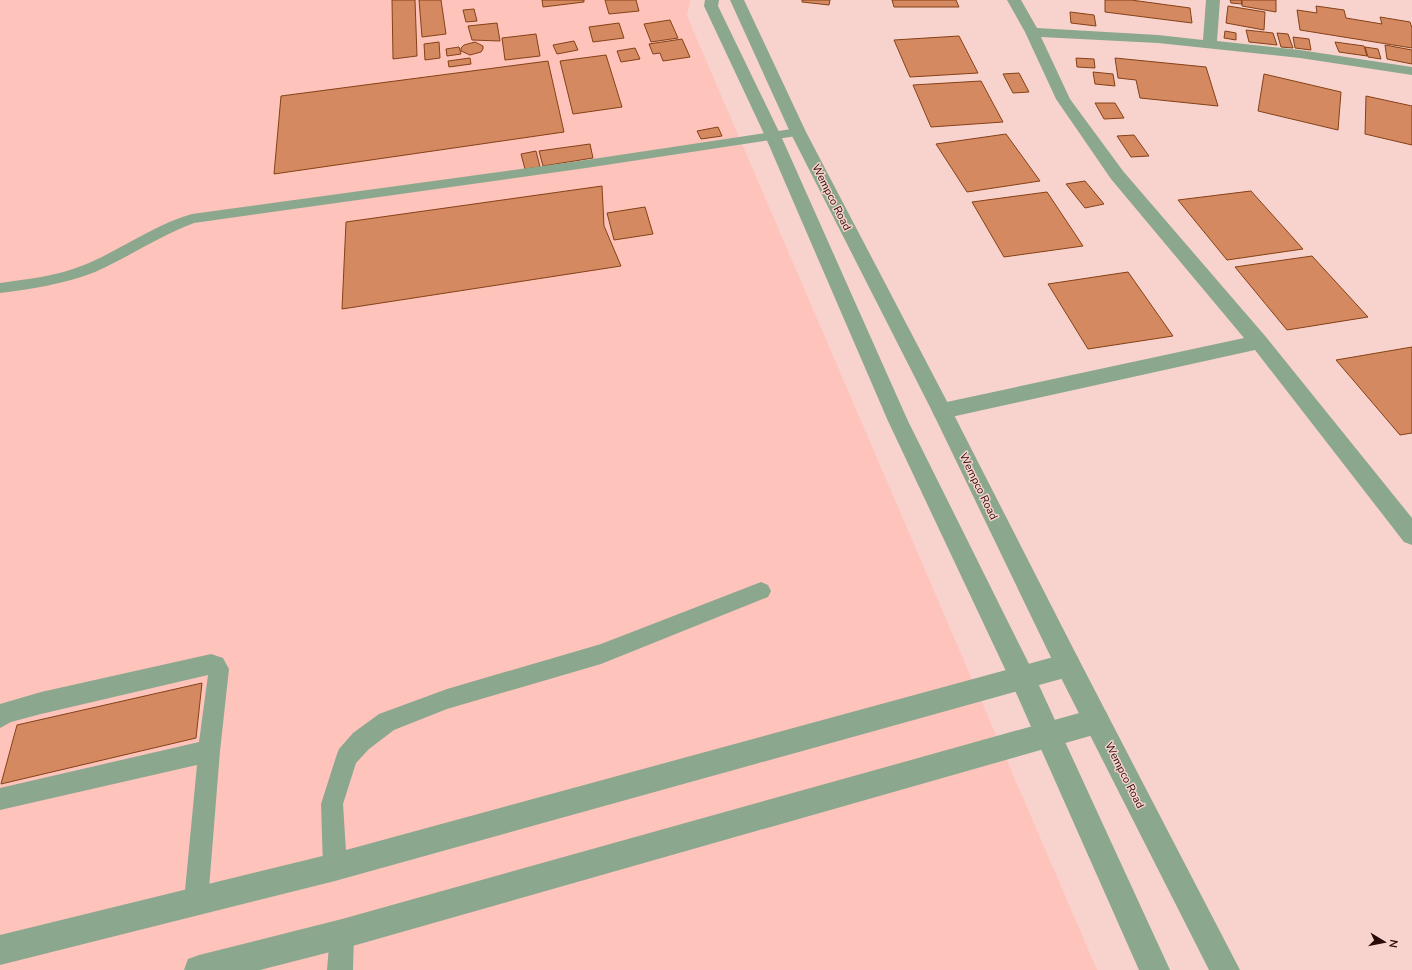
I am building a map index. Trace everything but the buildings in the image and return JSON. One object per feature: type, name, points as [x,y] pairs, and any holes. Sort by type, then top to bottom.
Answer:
[{"type":"street","points":[[712,0],[711,6],[773,136],[898,421],[1022,677],[1155,970]]},
{"type":"street","name":"Wempco Road","points":[[737,0],[798,132],[942,411],[1068,665],[1225,970]]},
{"type":"street","points":[[1014,0],[1032,32],[1063,99],[1117,176],[1259,342],[1412,535]]},
{"type":"street","points":[[1210,45],[1213,0]]},
{"type":"street","points":[[1032,32],[1158,39],[1300,54],[1412,71]]},
{"type":"street","points":[[942,411],[1259,342]]},
{"type":"street","points":[[0,950],[335,867],[1068,665]]},
{"type":"street","points":[[199,970],[342,934],[1098,721]]},
{"type":"lane","points":[[0,288],[46,281],[89,268],[175,224],[192,218],[547,169],[798,132]]},
{"type":"lane","points":[[335,867],[332,804],[347,757],[361,741],[387,722],[447,699],[601,654],[761,591]]},
{"type":"lane","points":[[0,717],[5,713],[41,703],[211,664],[216,665],[219,669],[209,751],[196,901]]},
{"type":"lane","points":[[0,799],[209,751]]},
{"type":"lane","points":[[340,970],[342,934]]},
{"type":"shaded area","points":[[0,0],[690,0],[687,16],[1097,970],[0,970]]}]
